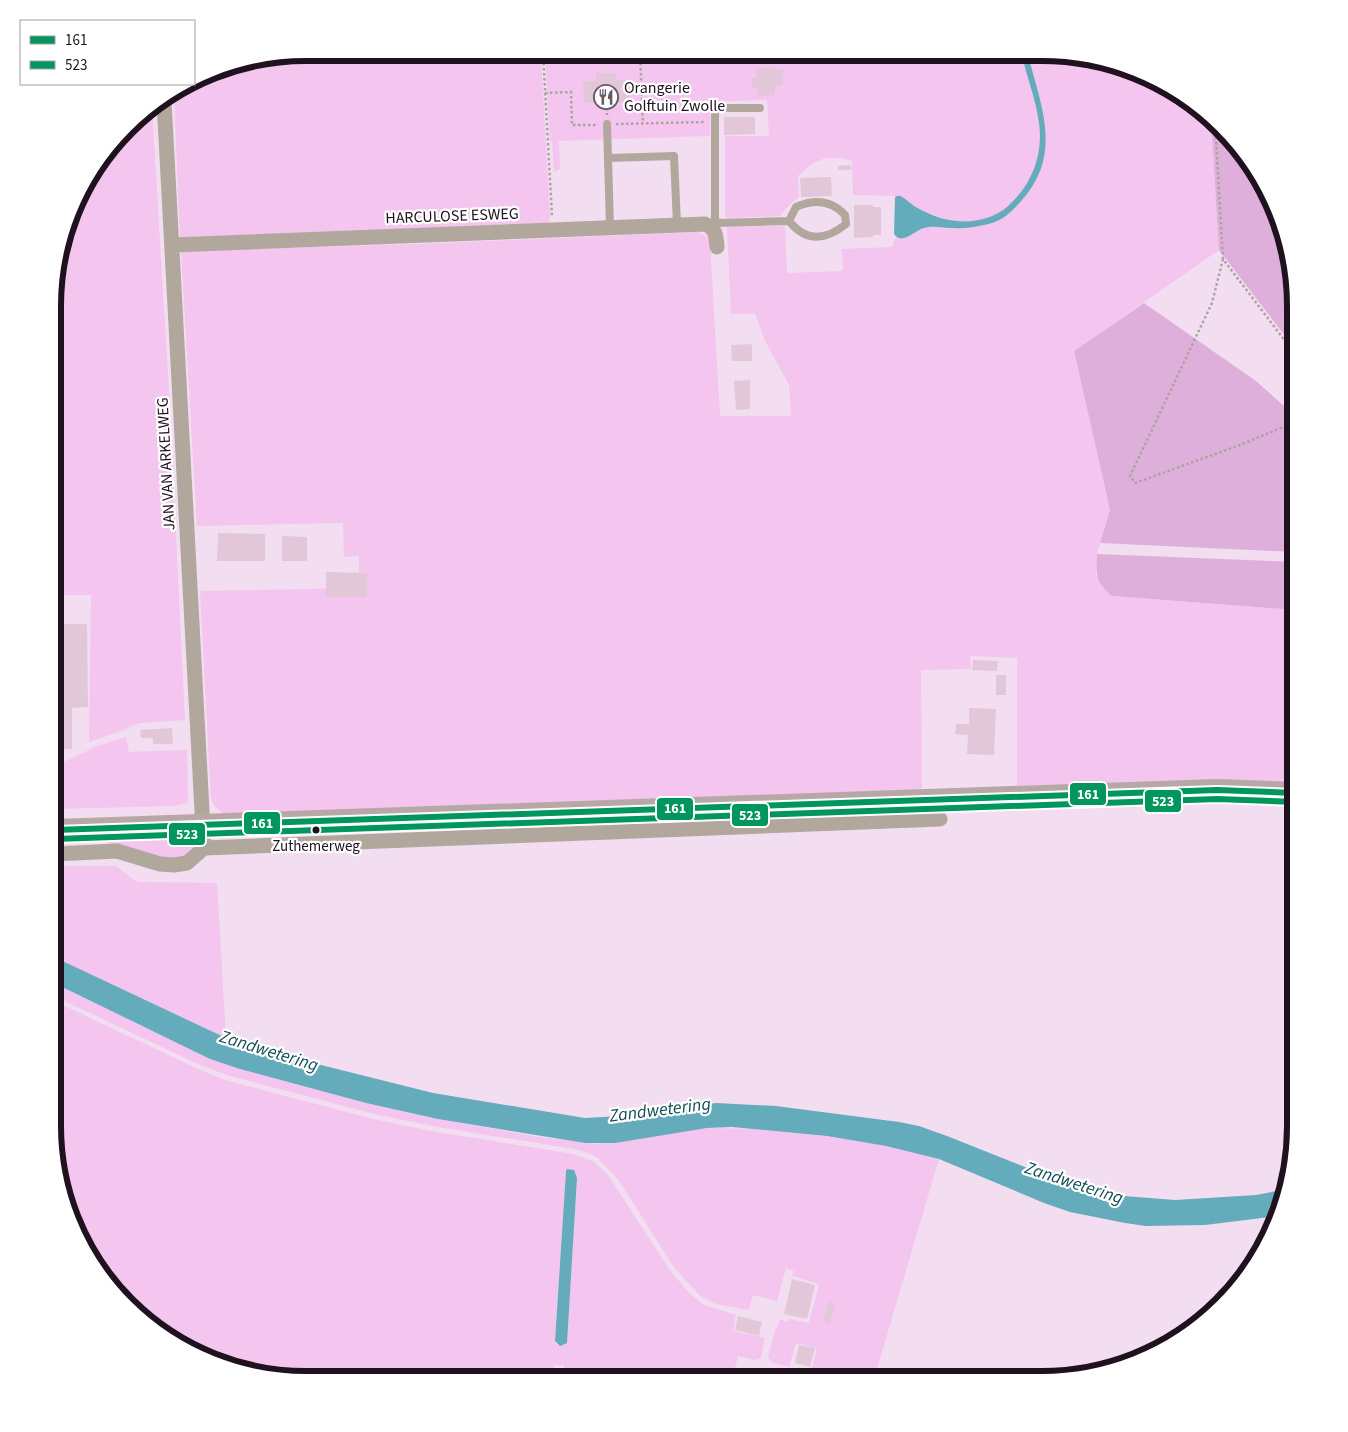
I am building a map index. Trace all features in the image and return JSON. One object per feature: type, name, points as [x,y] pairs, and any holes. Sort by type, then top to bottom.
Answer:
[{"type":"main road","points":[[61,830],[1218,790],[1287,793]]},
{"type":"street","name":"JAN VAN ARKELWEG","points":[[164,107],[204,848]]},
{"type":"street","name":"HARCULOSE ESWEG","points":[[173,245],[553,229],[713,225]]},
{"type":"street","points":[[713,225],[716,233],[717,247]]},
{"type":"street","points":[[61,854],[117,850],[160,864],[174,865],[187,863],[204,848],[940,819]]},
{"type":"lane","points":[[760,108],[714,108],[713,225],[789,221]]},
{"type":"lane","points":[[607,124],[610,227]]},
{"type":"lane","points":[[608,158],[674,156],[677,225]]},
{"type":"lane","points":[[809,201],[825,203],[839,208],[846,215],[846,224],[827,236],[812,237],[798,232],[789,221],[796,207],[809,201]]},
{"type":"path","points":[[543,61],[553,229]]},
{"type":"path","points":[[640,61],[642,123]]},
{"type":"path","points":[[545,94],[571,92],[572,125],[714,122]]},
{"type":"path","points":[[1216,134],[1223,259],[1212,302],[1130,476],[1136,483],[1240,445],[1287,425]]},
{"type":"path","points":[[1223,259],[1287,343]]},
{"type":"shaded area","points":[[306,61],[541,61],[550,220],[547,227],[180,238],[174,100],[198,87],[228,74],[274,63]]},
{"type":"shaded area","points":[[545,61],[1042,61],[1074,63],[1120,74],[1135,80],[1164,94],[1203,122],[1212,130],[1219,250],[1074,351],[1110,510],[1097,554],[1096,575],[1112,596],[1287,609],[1287,782],[1017,790],[1017,658],[970,656],[971,669],[921,670],[922,793],[295,813],[222,813],[211,799],[200,591],[359,588],[359,556],[344,557],[343,523],[197,526],[181,251],[419,244],[698,232],[708,237],[710,241],[720,416],[791,416],[789,385],[765,341],[755,314],[731,314],[727,227],[782,226],[785,228],[787,273],[843,271],[842,249],[892,247],[896,237],[907,237],[925,227],[948,227],[948,220],[928,213],[897,196],[853,195],[852,161],[836,158],[817,161],[798,176],[799,197],[780,216],[727,218],[725,215],[725,136],[769,136],[767,100],[710,102],[710,136],[559,141],[560,169],[554,172],[552,141],[550,141]]},
{"type":"shaded area","points":[[152,116],[169,391],[185,720],[139,723],[89,742],[91,595],[61,595],[61,306],[63,274],[74,228],[94,184],[122,145]]},
{"type":"shaded area","points":[[1212,130],[1236,157],[1254,184],[1274,228],[1285,274],[1287,339],[1219,250]]},
{"type":"shaded area","points":[[1144,303],[1256,381],[1287,409],[1287,552],[1100,543],[1110,510],[1074,351]]},
{"type":"shaded area","points":[[1097,554],[1287,562],[1287,609],[1112,596],[1102,586],[1098,577]]},
{"type":"shaded area","points":[[126,737],[129,752],[187,750],[188,803],[172,806],[61,809],[61,763],[95,747]]},
{"type":"shaded area","points":[[186,836],[193,841],[193,847],[184,860],[134,853],[102,840]]},
{"type":"shaded area","points":[[61,866],[116,866],[134,880],[140,882],[217,883],[226,1038],[61,960]]},
{"type":"shaded area","points":[[61,986],[210,1059],[366,1103],[438,1119],[545,1138],[598,1144],[707,1128],[755,1129],[827,1136],[886,1146],[939,1159],[876,1371],[811,1371],[817,1348],[796,1343],[789,1367],[771,1362],[768,1357],[780,1319],[787,1322],[789,1319],[809,1323],[819,1284],[792,1276],[794,1271],[786,1268],[777,1301],[753,1295],[749,1310],[716,1304],[700,1296],[673,1266],[620,1182],[598,1158],[574,1149],[432,1126],[374,1114],[227,1075],[200,1065],[61,999]]},
{"type":"shaded area","points":[[61,1004],[225,1080],[373,1119],[431,1131],[573,1154],[595,1162],[608,1175],[669,1269],[688,1292],[704,1305],[736,1315],[733,1331],[765,1338],[761,1358],[755,1360],[738,1356],[735,1368],[749,1371],[564,1371],[564,1365],[554,1366],[554,1371],[306,1371],[274,1369],[228,1358],[213,1352],[184,1338],[157,1320],[133,1299],[112,1275],[94,1248],[74,1204],[63,1158],[61,1126]],"holes":[[[566,1171],[577,1176],[567,1342],[557,1345],[555,1341]]]},
{"type":"water","points":[[1024,61],[1030,61],[1043,111],[1045,147],[1042,165],[1035,183],[1022,200],[1005,216],[992,223],[968,228],[928,227],[920,229],[905,238],[897,237],[894,234],[895,197],[901,196],[914,206],[940,218],[972,221],[987,218],[1001,211],[1024,188],[1035,166],[1040,143],[1037,109]]},
{"type":"water","name":"Zandwetering","points":[[61,960],[226,1038],[317,1064],[433,1093],[585,1118],[621,1116],[716,1103],[776,1106],[919,1126],[1083,1189],[1124,1196],[1175,1200],[1256,1195],[1278,1191],[1269,1217],[1205,1225],[1146,1226],[1070,1212],[939,1159],[886,1146],[827,1136],[732,1127],[707,1128],[615,1143],[585,1143],[438,1119],[366,1103],[210,1059],[61,986]]},
{"type":"water","points":[[567,1169],[574,1170],[577,1178],[567,1343],[560,1346],[555,1341]]},
{"type":"building","points":[[756,68],[783,70],[783,85],[775,85],[775,95],[757,96],[757,87],[752,88],[752,78],[757,78]]},
{"type":"building","points":[[596,73],[616,73],[616,80],[629,80],[630,102],[584,103],[583,81],[596,81]]},
{"type":"building","points":[[724,117],[755,117],[755,134],[724,135]]},
{"type":"building","points":[[851,165],[852,170],[838,170],[838,166]]},
{"type":"building","points":[[831,177],[832,196],[801,197],[800,178]]},
{"type":"building","points":[[854,205],[881,207],[881,235],[854,238]]},
{"type":"building","points":[[752,344],[752,361],[732,361],[731,345]]},
{"type":"building","points":[[750,380],[750,409],[736,410],[734,381]]},
{"type":"building","points":[[218,533],[265,534],[265,561],[217,561]]},
{"type":"building","points":[[282,536],[307,537],[307,561],[282,561]]},
{"type":"building","points":[[326,572],[367,573],[367,597],[326,597]]},
{"type":"building","points":[[61,624],[87,624],[88,707],[72,708],[72,749],[61,749]]},
{"type":"building","points":[[973,660],[998,661],[997,671],[972,670]]},
{"type":"building","points":[[996,675],[1006,675],[1006,695],[996,695]]},
{"type":"building","points":[[969,708],[996,709],[994,755],[967,754],[968,735],[955,734],[956,724],[969,724]]},
{"type":"building","points":[[172,728],[173,744],[153,744],[153,738],[141,738],[140,730]]},
{"type":"building","points":[[792,1279],[815,1285],[807,1319],[784,1314]]},
{"type":"building","points":[[829,1302],[835,1304],[830,1324],[823,1322]]},
{"type":"building","points":[[738,1316],[762,1322],[759,1336],[735,1330]]},
{"type":"building","points":[[799,1345],[815,1348],[810,1367],[795,1363]]},
{"type":"transit line","name":"161","points":[[61,830],[1217,790],[1287,793]]},
{"type":"transit line","name":"523","points":[[61,839],[1217,799],[1287,802]]},
{"type":"place","name":"Orangerie Golftuin Zwolle","points":[[606,97]]},
{"type":"place","name":"Zuthemerweg","points":[[316,830]]}]
